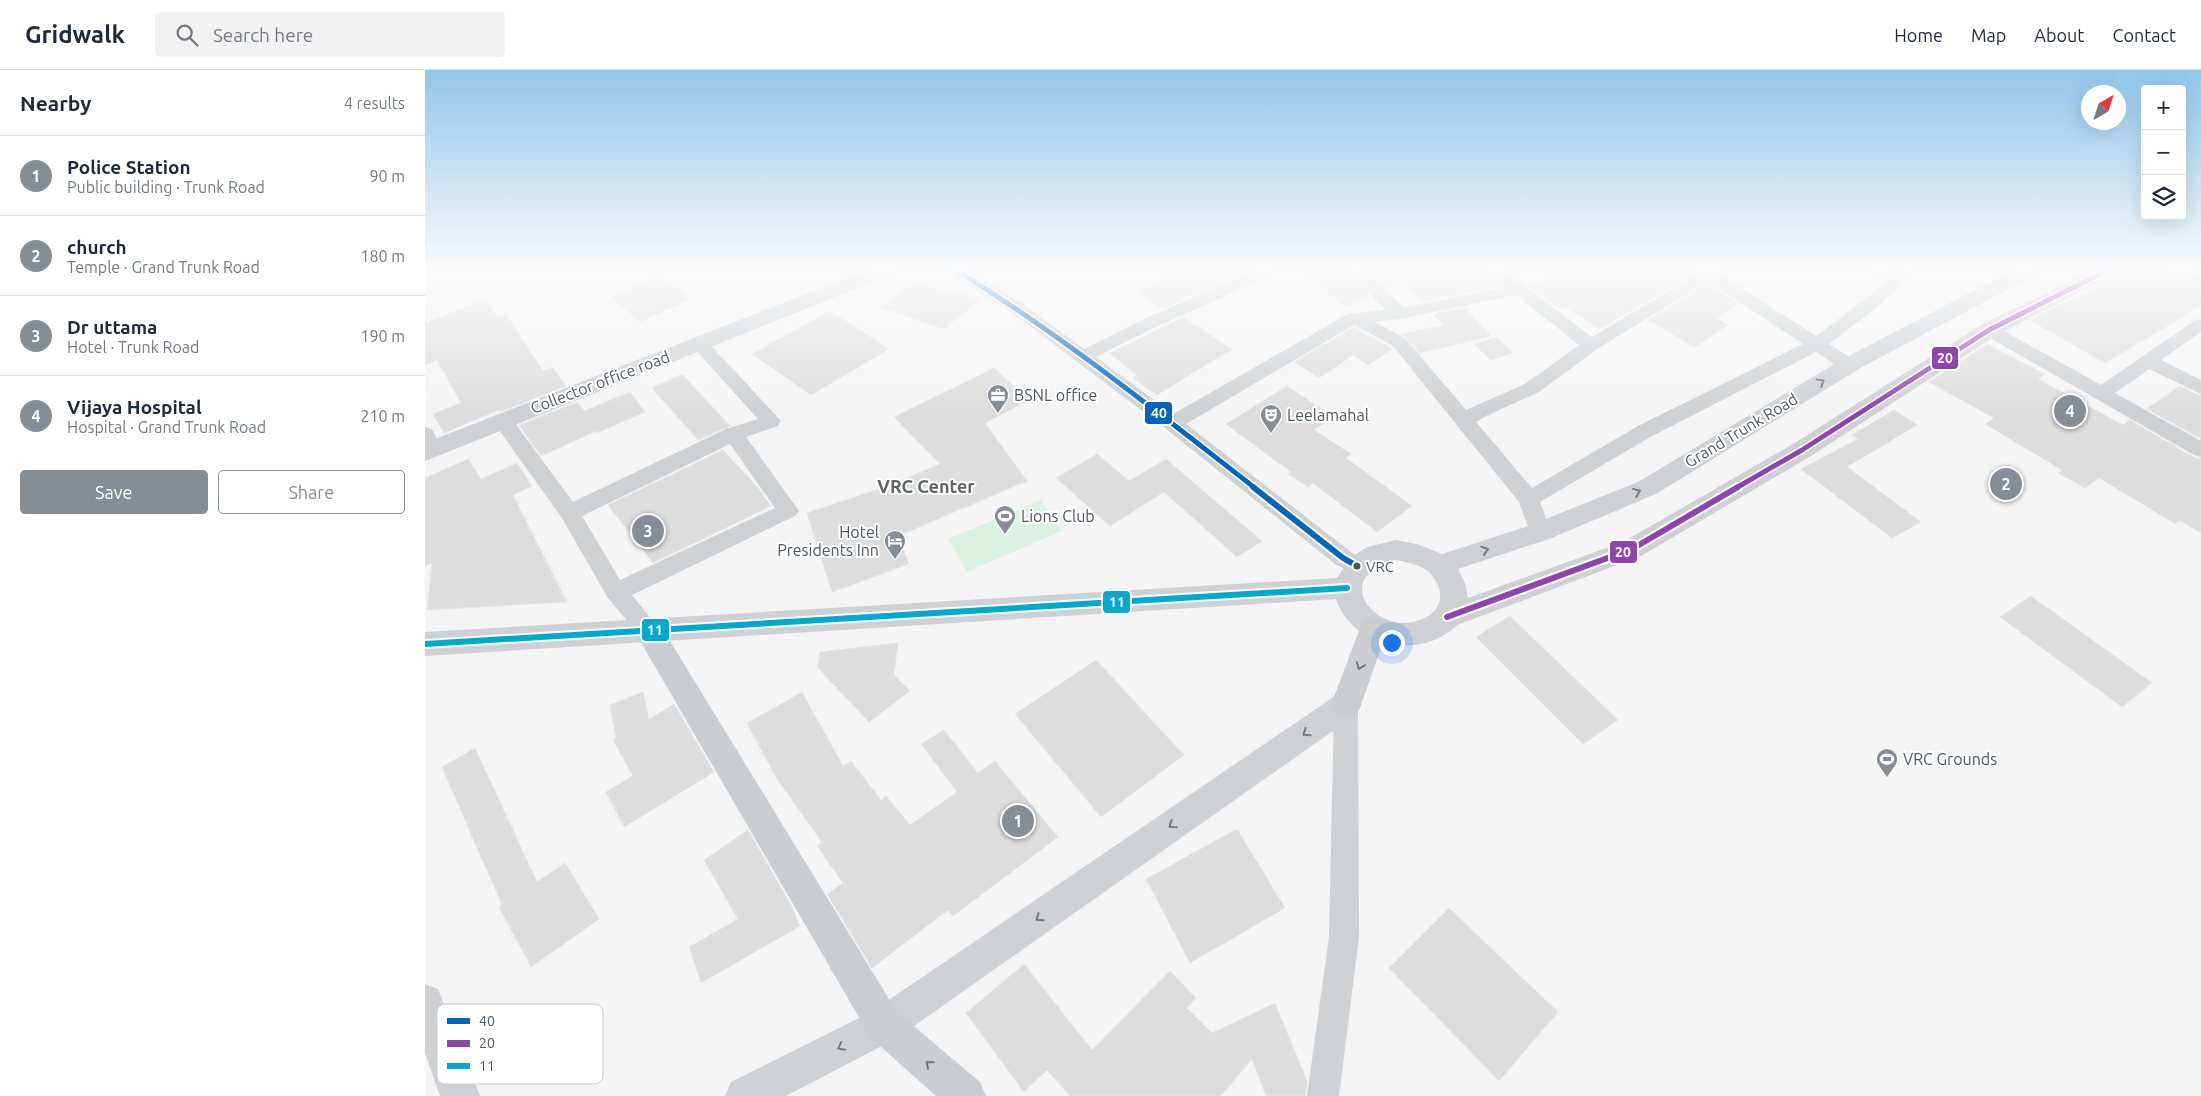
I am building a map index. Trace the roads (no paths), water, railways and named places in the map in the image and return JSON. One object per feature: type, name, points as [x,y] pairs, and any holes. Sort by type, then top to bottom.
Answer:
[{"type":"main road","name":"Collector office road","points":[[427,445],[501,420],[765,317]]},
{"type":"main road","name":"Grand Trunk Road","points":[[1439,565],[1540,532],[1647,488],[1849,365],[1940,317]]},
{"type":"main road","points":[[1447,618],[1455,600],[1452,581],[1439,565],[1419,554],[1397,550],[1374,555],[1352,577],[1350,603],[1359,617],[1374,628],[1389,633],[1405,635],[1429,630],[1447,618],[1632,549],[1802,450],[1989,330],[2015,317]]},
{"type":"main road","points":[[431,650],[649,631],[1352,577]]},
{"type":"main road","points":[[745,1096],[884,1024],[1346,705],[1374,628]]},
{"type":"main road","points":[[649,631],[884,1024],[966,1096]]},
{"type":"main road","points":[[425,1002],[437,1034]]},
{"type":"main road","points":[[456,1084],[460,1096]]},
{"type":"street","points":[[1029,317],[1172,423],[1343,558],[1352,577]]},
{"type":"street","points":[[1082,357],[1163,317]]},
{"type":"street","points":[[1172,423],[1354,318],[1367,317]]},
{"type":"street","points":[[1554,317],[1591,344]]},
{"type":"street","points":[[1465,420],[1481,410],[1532,388],[1591,344],[1634,317]]},
{"type":"street","points":[[1777,317],[1849,365]]},
{"type":"street","points":[[1529,500],[1645,431],[1817,344],[1853,317]]},
{"type":"street","points":[[1354,318],[1399,342],[1529,500],[1540,532]]},
{"type":"street","points":[[2101,394],[2201,324]]},
{"type":"street","points":[[1989,330],[2201,450]]},
{"type":"street","points":[[569,514],[733,434],[771,421],[699,343]]},
{"type":"street","points":[[2148,361],[2201,388]]},
{"type":"street","points":[[501,420],[569,514],[616,592],[649,631]]},
{"type":"street","points":[[616,592],[788,511],[733,434]]},
{"type":"street","points":[[1323,1096],[1344,937],[1346,705]]},
{"type":"place","name":"Vijaya Hospital","points":[[2070,411]]},
{"type":"place","name":"BSNL office","points":[[998,414]]},
{"type":"place","name":"Leelamahal","points":[[1271,434]]},
{"type":"place","name":"church","points":[[2006,484]]},
{"type":"place","name":"Dr uttama","points":[[648,531]]},
{"type":"place","name":"Lions Club","points":[[1005,535]]},
{"type":"place","name":"Hotel Presidents Inn","points":[[895,560]]},
{"type":"place","name":"VRC","points":[[1357,566]]},
{"type":"place","name":"VRC Grounds","points":[[1887,778]]},
{"type":"place","name":"Police Station","points":[[1018,821]]},
{"type":"district","name":"VRC Center","points":[[926,486]]}]
